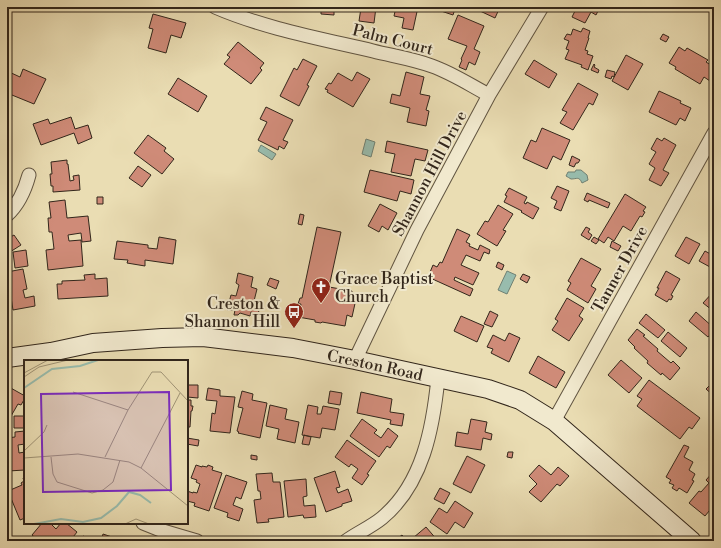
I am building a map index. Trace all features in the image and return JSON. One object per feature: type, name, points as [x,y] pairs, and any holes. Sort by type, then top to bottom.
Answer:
[{"type":"main road","name":"Creston Road","points":[[7,358],[52,357],[93,343],[162,338],[203,338],[293,348],[488,389],[520,400],[554,421],[692,541]]},
{"type":"street","name":"Palm Court","points":[[215,7],[258,23],[433,66],[489,95]]},
{"type":"street","name":"Shannon Hill Drive","points":[[355,360],[417,230],[489,95],[542,7]]},
{"type":"street","name":"Tanner Drive","points":[[554,421],[714,133]]},
{"type":"street","points":[[7,215],[20,200],[26,188],[29,175]]},
{"type":"street","points":[[346,541],[382,518],[398,503],[411,483],[426,450],[434,410],[438,378]]},
{"type":"street","points":[[146,524],[197,541]]},
{"type":"shaded area","points":[[366,139],[375,142],[371,157],[362,154]]},
{"type":"shaded area","points":[[261,145],[276,154],[272,160],[258,151]]},
{"type":"shaded area","points":[[576,170],[581,170],[587,175],[588,180],[582,183],[579,179],[571,179],[566,176],[568,172],[575,172]]},
{"type":"shaded area","points":[[507,271],[516,275],[507,294],[498,290]]},
{"type":"building","points":[[321,7],[334,7],[334,15],[321,14]]},
{"type":"building","points":[[358,7],[376,7],[374,23],[359,21],[361,8]]},
{"type":"building","points":[[396,7],[418,7],[413,30],[402,28],[404,18],[394,16]]},
{"type":"building","points":[[442,7],[450,7],[455,9],[453,15],[441,11]]},
{"type":"building","points":[[480,7],[500,7],[495,18],[480,11]]},
{"type":"building","points":[[577,7],[600,7],[596,15],[591,12],[585,23],[572,17]]},
{"type":"building","points":[[153,14],[186,23],[181,38],[171,35],[166,53],[148,48],[153,29],[149,28]]},
{"type":"building","points":[[458,15],[484,26],[474,49],[480,52],[475,65],[469,62],[466,70],[459,67],[467,46],[448,39]]},
{"type":"building","points":[[583,28],[590,31],[585,50],[588,51],[587,54],[593,56],[588,70],[581,67],[582,65],[565,59],[569,50],[566,49],[569,41],[564,39],[567,34],[571,35],[573,29],[581,32]]},
{"type":"building","points":[[663,34],[669,37],[666,42],[660,39]]},
{"type":"building","points":[[238,42],[264,63],[260,68],[262,70],[251,84],[224,64],[230,57],[227,55]]},
{"type":"building","points":[[679,47],[685,51],[687,48],[708,60],[706,62],[714,67],[714,73],[710,81],[704,77],[700,84],[675,69],[676,67],[669,63]]},
{"type":"building","points":[[626,55],[643,64],[628,90],[612,81]]},
{"type":"building","points":[[303,59],[317,66],[307,85],[309,86],[299,106],[280,96],[294,68],[297,70]]},
{"type":"building","points":[[534,60],[557,74],[549,88],[525,74]]},
{"type":"building","points":[[594,64],[594,67],[599,70],[598,73],[591,70]]},
{"type":"building","points":[[23,69],[46,79],[34,104],[7,93],[7,71],[20,77]]},
{"type":"building","points":[[607,70],[615,72],[614,77],[612,76],[611,79],[605,77]]},
{"type":"building","points":[[357,72],[370,79],[353,107],[327,92],[328,90],[325,89],[329,83],[331,84],[338,73],[352,81]]},
{"type":"building","points":[[406,72],[424,77],[420,94],[430,96],[426,110],[429,111],[426,126],[407,122],[410,108],[390,103],[392,94],[400,96]]},
{"type":"building","points":[[178,78],[207,96],[198,112],[168,94]]},
{"type":"building","points":[[578,83],[598,94],[593,105],[589,103],[573,130],[560,123],[567,112],[562,110]]},
{"type":"building","points":[[659,91],[681,101],[680,103],[691,108],[685,121],[680,118],[676,125],[649,112]]},
{"type":"building","points":[[266,107],[293,120],[283,140],[288,142],[284,149],[279,146],[278,150],[258,140],[267,122],[260,119]]},
{"type":"building","points":[[71,117],[75,129],[88,125],[92,138],[78,144],[74,133],[41,145],[33,124],[48,119],[50,124]]},
{"type":"building","points":[[542,128],[570,140],[561,160],[553,156],[547,169],[523,158],[531,140],[536,142]]},
{"type":"building","points":[[148,135],[166,148],[164,151],[174,159],[162,174],[134,153]]},
{"type":"building","points":[[657,138],[662,141],[664,138],[676,145],[663,170],[669,173],[661,186],[649,180],[655,168],[649,164],[656,152],[651,149]]},
{"type":"building","points":[[387,141],[428,150],[425,161],[415,159],[411,176],[391,172],[395,154],[385,152]]},
{"type":"building","points":[[572,156],[580,160],[574,167],[569,165]]},
{"type":"building","points":[[67,160],[70,181],[74,180],[73,176],[79,175],[80,190],[53,192],[50,174],[52,174],[51,162]]},
{"type":"building","points":[[138,166],[151,175],[142,187],[129,178]]},
{"type":"building","points":[[370,170],[414,180],[411,194],[400,191],[397,201],[364,192]]},
{"type":"building","points":[[557,186],[569,191],[561,211],[554,208],[557,201],[551,198]]},
{"type":"building","points":[[509,188],[527,197],[524,203],[526,204],[527,202],[539,208],[533,219],[521,212],[522,211],[504,202],[507,196],[505,195]]},
{"type":"building","points":[[587,193],[610,203],[608,208],[589,200],[588,202],[584,200]]},
{"type":"building","points":[[625,194],[646,207],[643,211],[645,212],[642,217],[640,216],[631,231],[623,226],[614,241],[608,237],[604,243],[598,239]]},
{"type":"building","points":[[97,197],[103,197],[103,204],[97,204]]},
{"type":"building","points":[[65,200],[67,218],[88,216],[91,241],[82,242],[81,233],[68,235],[69,241],[81,240],[83,266],[48,270],[46,250],[54,249],[52,232],[49,232],[48,218],[51,218],[49,202]]},
{"type":"building","points":[[380,204],[397,213],[388,230],[382,226],[379,232],[368,226]]},
{"type":"building","points":[[498,205],[513,214],[503,230],[506,231],[497,246],[477,234],[485,221],[488,222]]},
{"type":"building","points":[[300,214],[304,215],[302,225],[298,224]]},
{"type":"building","points":[[317,227],[341,232],[329,287],[352,291],[351,298],[356,299],[352,317],[347,315],[345,326],[315,322],[315,320],[298,317],[301,304],[298,304],[300,298],[302,298]]},
{"type":"building","points":[[586,227],[590,229],[588,232],[592,235],[589,240],[581,235]]},
{"type":"building","points":[[457,229],[470,235],[466,242],[470,244],[469,246],[478,250],[480,245],[490,250],[489,254],[484,252],[480,261],[466,255],[461,265],[479,273],[473,285],[455,277],[454,280],[473,289],[470,296],[428,277],[433,265],[437,267],[440,262],[442,263]]},
{"type":"building","points":[[14,235],[21,245],[10,252],[7,248],[7,239]]},
{"type":"building","points":[[159,237],[176,240],[173,264],[145,260],[145,266],[127,263],[128,260],[114,259],[117,241],[148,245],[148,248],[157,249]]},
{"type":"building","points":[[594,237],[599,240],[596,244],[591,241]]},
{"type":"building","points":[[686,237],[700,244],[689,264],[675,256]]},
{"type":"building","points":[[612,241],[621,246],[618,251],[610,247]]},
{"type":"building","points":[[26,250],[28,266],[15,268],[13,252]]},
{"type":"building","points":[[705,251],[714,256],[714,260],[710,267],[699,261]]},
{"type":"building","points":[[581,258],[601,269],[591,286],[596,289],[588,303],[567,290],[571,283],[568,281]]},
{"type":"building","points":[[498,262],[504,265],[502,270],[496,267]]},
{"type":"building","points":[[23,269],[27,289],[23,290],[25,298],[34,296],[35,306],[13,310],[7,272]]},
{"type":"building","points":[[666,271],[680,279],[671,295],[673,296],[671,300],[669,299],[667,302],[655,295]]},
{"type":"building","points":[[238,273],[253,277],[251,287],[257,289],[253,305],[260,307],[258,314],[251,312],[250,316],[240,313],[238,315],[234,315],[235,310],[227,310],[231,295],[236,296],[239,285],[236,283]]},
{"type":"building","points":[[95,274],[95,279],[107,278],[108,296],[58,299],[57,284],[62,284],[62,281],[85,280],[84,275]]},
{"type":"building","points":[[523,274],[530,277],[527,283],[520,279]]},
{"type":"building","points":[[270,278],[279,281],[276,289],[267,285]]},
{"type":"building","points":[[714,291],[714,314],[711,311],[712,310],[703,303]]},
{"type":"building","points":[[567,298],[584,308],[579,316],[583,319],[569,341],[552,330],[558,321],[555,319]]},
{"type":"building","points":[[490,311],[498,315],[492,327],[484,324]]},
{"type":"building","points":[[696,312],[714,328],[708,337],[689,321]]},
{"type":"building","points":[[646,314],[665,330],[658,338],[639,323]]},
{"type":"building","points":[[461,316],[484,326],[477,342],[454,331]]},
{"type":"building","points":[[637,329],[658,349],[657,351],[671,363],[673,361],[680,368],[670,380],[662,373],[661,375],[647,363],[648,361],[628,340]]},
{"type":"building","points":[[668,332],[687,348],[680,357],[661,341]]},
{"type":"building","points":[[509,333],[520,338],[509,362],[491,353],[493,349],[487,347],[493,335],[505,341]]},
{"type":"building","points":[[538,356],[565,372],[556,388],[529,373]]},
{"type":"building","points":[[621,360],[642,378],[629,393],[608,375]]},
{"type":"building","points":[[649,380],[700,418],[692,429],[689,427],[680,439],[637,406],[642,399],[637,396]]},
{"type":"building","points":[[714,381],[714,396],[706,389]]},
{"type":"building","points":[[188,385],[198,385],[198,398],[188,397]]},
{"type":"building","points":[[9,387],[24,395],[24,400],[21,405],[18,404],[7,423],[7,391]]},
{"type":"building","points":[[208,388],[220,390],[220,396],[235,397],[230,433],[210,431],[212,413],[215,414],[217,401],[206,400]]},
{"type":"building","points":[[242,391],[253,394],[252,400],[267,403],[260,438],[238,433],[239,432],[237,431],[243,408],[238,407]]},
{"type":"building","points":[[330,391],[342,393],[340,405],[328,403]]},
{"type":"building","points":[[361,392],[392,399],[390,412],[404,414],[402,426],[390,424],[391,420],[357,413]]},
{"type":"building","points":[[188,400],[191,400],[191,406],[193,406],[191,411],[190,427],[188,427]]},
{"type":"building","points":[[270,405],[287,409],[285,419],[299,422],[295,443],[277,439],[279,429],[266,426]]},
{"type":"building","points":[[308,405],[318,407],[317,414],[321,414],[323,406],[339,409],[335,430],[322,428],[320,438],[302,435]]},
{"type":"building","points":[[14,416],[24,416],[24,428],[14,428]]},
{"type":"building","points":[[362,419],[377,430],[374,433],[381,438],[388,428],[398,436],[390,448],[387,446],[379,457],[350,436]]},
{"type":"building","points":[[471,419],[487,422],[485,432],[492,434],[491,440],[483,438],[481,450],[455,446],[457,432],[468,434]]},
{"type":"building","points":[[24,431],[24,444],[18,445],[19,453],[24,452],[24,470],[8,471],[7,438],[15,437],[15,432]]},
{"type":"building","points":[[304,435],[311,437],[309,445],[302,444]]},
{"type":"building","points":[[188,438],[199,440],[198,446],[188,444]]},
{"type":"building","points":[[347,440],[376,461],[367,474],[369,475],[362,485],[352,478],[358,469],[351,464],[349,467],[335,457]]},
{"type":"building","points":[[684,445],[689,447],[684,457],[693,462],[689,470],[695,474],[692,480],[694,481],[687,493],[679,488],[677,491],[672,488],[674,485],[669,483],[671,480],[666,477]]},
{"type":"building","points":[[508,452],[513,452],[512,458],[507,457]]},
{"type":"building","points":[[251,455],[257,456],[257,460],[251,459]]},
{"type":"building","points":[[467,456],[485,465],[471,493],[453,484]]},
{"type":"building","points":[[196,465],[207,467],[208,465],[213,467],[212,470],[222,473],[209,511],[194,506],[195,503],[188,501],[188,491],[197,493],[200,484],[196,482],[197,480],[191,478]]},
{"type":"building","points":[[539,465],[551,475],[558,467],[569,476],[560,486],[557,484],[541,502],[529,492],[537,484],[529,476]]},
{"type":"building","points":[[335,471],[340,487],[336,488],[338,493],[348,489],[352,501],[326,512],[314,478]]},
{"type":"building","points":[[714,471],[714,505],[705,516],[689,503],[699,491],[701,492],[709,483],[706,480]]},
{"type":"building","points":[[272,473],[273,482],[280,482],[284,517],[268,519],[269,522],[257,523],[254,500],[261,499],[260,491],[258,491],[256,474]]},
{"type":"building","points":[[226,475],[247,482],[241,499],[236,497],[233,505],[243,509],[239,521],[227,517],[228,513],[214,508]]},
{"type":"building","points":[[306,479],[307,496],[303,497],[304,506],[315,505],[316,517],[304,518],[303,515],[288,517],[284,481]]},
{"type":"building","points":[[24,481],[24,518],[20,520],[8,491],[22,485],[21,483]]},
{"type":"building","points":[[440,488],[450,493],[444,504],[434,499]]},
{"type":"building","points":[[455,501],[473,513],[464,528],[455,522],[447,534],[430,522],[439,508],[447,513]]},
{"type":"building","points":[[41,524],[51,524],[56,529],[60,524],[67,524],[77,532],[70,541],[54,541],[52,539],[51,541],[39,541],[32,535]]},
{"type":"building","points":[[426,527],[438,541],[415,541],[413,538]]},
{"type":"building","points":[[103,534],[115,538],[114,541],[101,541]]},
{"type":"building","points":[[402,535],[407,541],[394,541]]},
{"type":"building","points":[[83,536],[97,541],[81,541]]},
{"type":"place","name":"Grace Baptist Church","points":[[321,304]]},
{"type":"place","name":"Creston & Shannon Hill","points":[[294,329]]}]
